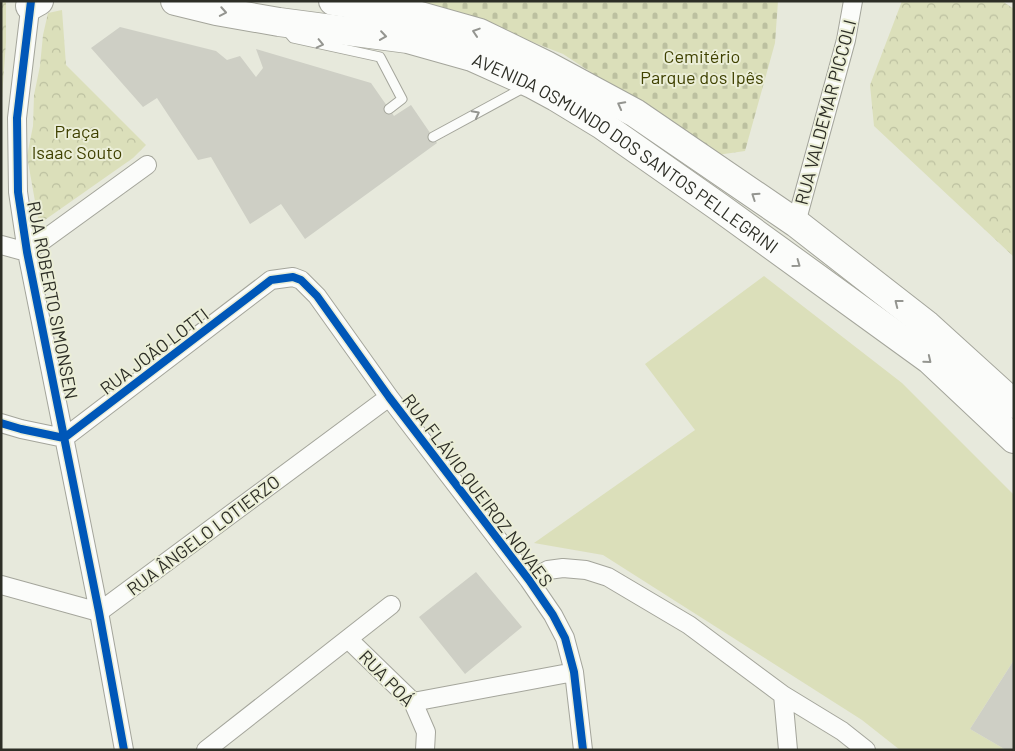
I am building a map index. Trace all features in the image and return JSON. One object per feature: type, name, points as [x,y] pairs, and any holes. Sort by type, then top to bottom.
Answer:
[{"type":"main road","name":"AVENIDA OSMUNDO DOS SANTOS PELLEGRINI","points":[[175,1],[278,22],[408,39],[472,57],[532,84],[602,125],[930,360],[1014,439]]},
{"type":"main road","name":"AVENIDA OSMUNDO DOS SANTOS PELLEGRINI","points":[[333,1],[413,14],[480,33],[546,65],[635,113],[796,223],[927,325],[1014,404]]},
{"type":"main road","points":[[758,236],[778,242],[785,240],[791,235],[796,223]]},
{"type":"street","name":"RUA VALDEMAR PICCOLI","points":[[796,223],[846,40],[853,1]]},
{"type":"street","name":"RUA ROBERTO SIMONSEN","points":[[34,3],[17,118],[18,192],[27,252],[99,612],[124,750]]},
{"type":"street","points":[[1,245],[27,252],[147,164]]},
{"type":"street","name":"RUA JOÃO LOTTI","points":[[64,438],[271,280],[293,277]]},
{"type":"street","name":"RUA FLÁVIO QUEIROZ NOVAES","points":[[293,277],[301,280],[317,296],[389,397],[529,580],[553,615],[565,638],[574,672],[583,750]]},
{"type":"street","name":"RUA ÂNGELO LOTIERZO","points":[[99,612],[389,397]]},
{"type":"street","points":[[1,423],[64,438]]},
{"type":"street","points":[[529,580],[548,570],[563,568],[586,570],[608,577],[689,625],[783,694],[842,731],[866,750]]},
{"type":"street","points":[[1,585],[99,612]]},
{"type":"street","points":[[206,750],[391,605]]},
{"type":"street","name":"RUA POÁ","points":[[348,638],[413,702],[426,732],[425,750]]},
{"type":"street","points":[[413,702],[574,672]]},
{"type":"street","points":[[783,694],[788,750]]},
{"type":"lane","points":[[278,22],[293,38],[380,58],[402,99],[389,109]]},
{"type":"lane","points":[[433,137],[532,84]]},
{"type":"green space","name":"Praça Isaac Souto","points":[[1,1],[6,1],[6,42],[1,112]]},
{"type":"green space","name":"Cemitério Parque dos Ipês","points":[[384,1],[778,1],[775,43],[745,151],[717,155],[563,54],[486,24]]},
{"type":"green space","points":[[902,1],[1002,1],[1014,9],[1014,257],[874,126],[870,85]]},
{"type":"green space","name":"Praça Isaac Souto","points":[[62,10],[66,65],[146,145],[133,158],[39,224],[27,156],[33,126],[34,95],[48,13]]},
{"type":"green space","points":[[764,276],[902,383],[1014,495],[1014,660],[970,729],[1006,750],[900,750],[862,720],[603,555],[534,543],[695,430],[645,364]]},
{"type":"building","points":[[120,27],[216,51],[227,60],[240,56],[256,77],[263,68],[256,49],[371,83],[394,116],[411,105],[437,143],[305,239],[281,204],[250,224],[211,157],[198,160],[157,98],[143,107],[91,48]]},
{"type":"building","points":[[476,572],[522,627],[465,674],[419,617]]},
{"type":"building","points":[[1014,660],[1014,750],[1006,750],[970,729]]},
{"type":"cycle path","points":[[31,1],[17,118],[18,192],[27,252],[99,612],[124,750]]},
{"type":"cycle path","points":[[1,423],[64,438],[271,280],[293,277],[301,280],[317,296],[389,397],[529,580],[553,615],[565,638],[574,672],[583,750]]}]
